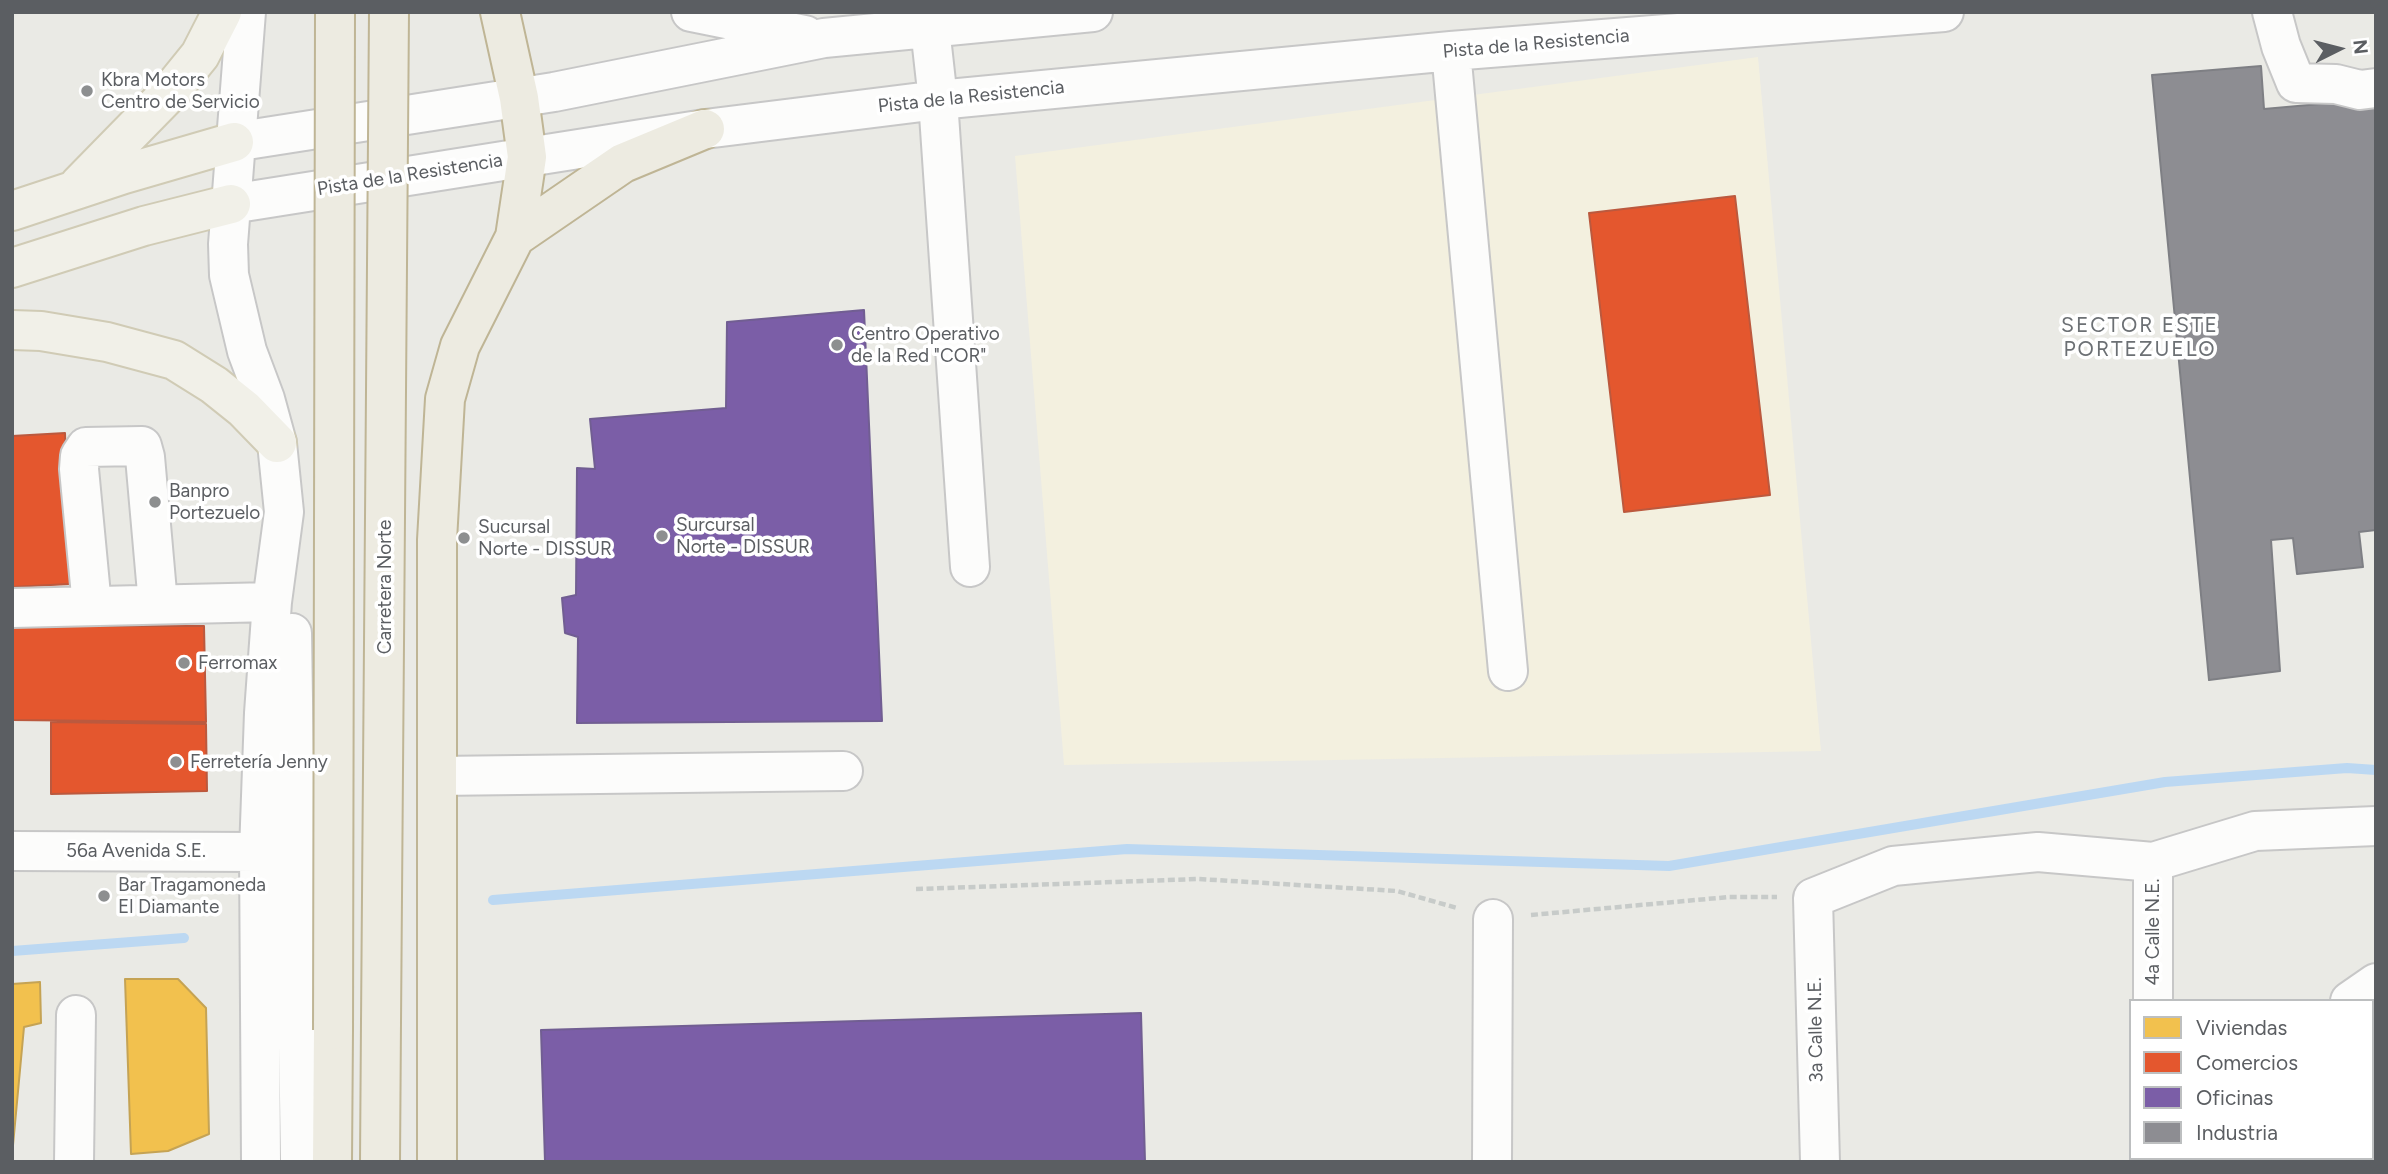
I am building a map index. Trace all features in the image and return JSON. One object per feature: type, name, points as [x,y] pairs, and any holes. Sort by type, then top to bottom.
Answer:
[{"type":"highway","points":[[332,1162],[335,12]]},
{"type":"highway","name":"Carretera Norte","points":[[380,1162],[389,12]]},
{"type":"highway","points":[[437,1162],[437,540],[445,399],[460,346],[515,237],[527,157],[519,98],[500,12]]},
{"type":"highway","points":[[515,237],[623,163],[705,129]]},
{"type":"main road","points":[[75,190],[170,92],[200,55],[222,12]]},
{"type":"main road","points":[[12,211],[234,142]]},
{"type":"main road","name":"Pista de la Resistencia","points":[[12,268],[144,226],[231,204]]},
{"type":"main road","points":[[12,330],[40,331],[107,342],[174,360],[214,385],[277,443]]},
{"type":"street","points":[[246,12],[228,244],[231,286],[247,351],[265,399],[277,443],[284,512],[293,637],[300,1162]]},
{"type":"street","points":[[691,12],[824,38]]},
{"type":"street","points":[[234,142],[519,98],[824,38],[1093,12]]},
{"type":"street","name":"Pista de la Resistencia","points":[[231,204],[705,129],[938,100],[1451,51],[1944,12]]},
{"type":"street","points":[[2272,12],[2281,46],[2297,83],[2336,84],[2360,90],[2376,88]]},
{"type":"street","points":[[930,28],[938,100],[970,567]]},
{"type":"street","points":[[1451,51],[1507,671]]},
{"type":"street","points":[[92,606],[79,469],[80,456],[86,447],[142,446],[158,604]]},
{"type":"street","points":[[261,1162],[257,712],[284,512]]},
{"type":"street","points":[[12,608],[272,602]]},
{"type":"street","points":[[437,776],[843,771]]},
{"type":"street","points":[[1813,898],[1893,866],[2038,852],[2153,862],[2255,831],[2376,825]]},
{"type":"street","name":"56a Avenida S.E.","points":[[12,851],[259,852]]},
{"type":"street","name":"4a Calle N.E.","points":[[2153,862],[2153,999]]},
{"type":"street","name":"3a Calle N.E.","points":[[1813,898],[1819,1162]]},
{"type":"street","points":[[1492,1162],[1493,919]]},
{"type":"street","points":[[2353,999],[2376,983]]},
{"type":"street","points":[[74,1162],[76,1015]]},
{"type":"path","points":[[916,889],[1199,879],[1397,891],[1493,919],[1729,897],[1813,898]]},
{"type":"shaded area","points":[[1758,57],[1821,751],[1064,765],[1015,156]]},
{"type":"building: Viviendas","points":[[125,979],[178,979],[206,1008],[209,1134],[168,1151],[131,1154]]},
{"type":"building: Viviendas","points":[[40,982],[41,1023],[24,1027],[12,1156],[12,984]]},
{"type":"building: Viviendas","points":[[2376,1082],[2376,1162],[2318,1162],[2374,1160]]},
{"type":"building: Comercios","points":[[1735,196],[1770,495],[1624,512],[1589,213]]},
{"type":"building: Comercios","points":[[65,433],[70,584],[12,587],[12,436]]},
{"type":"building: Comercios","points":[[12,626],[204,626],[206,722],[12,720]]},
{"type":"building: Comercios","points":[[51,722],[206,724],[207,791],[51,794]]},
{"type":"building: Oficinas","points":[[864,310],[882,721],[577,723],[578,637],[565,633],[562,598],[576,595],[577,468],[595,469],[590,419],[726,408],[727,322]]},
{"type":"building: Oficinas","points":[[1141,1013],[1145,1162],[545,1162],[541,1030]]},
{"type":"building: Industria","points":[[2261,66],[2264,109],[2376,99],[2376,530],[2359,532],[2363,567],[2297,574],[2293,538],[2271,540],[2280,671],[2209,680],[2152,75]]},
{"type":"waterway","points":[[493,900],[1127,849],[1669,866],[2165,782],[2347,768],[2376,770]]},
{"type":"waterway","points":[[12,951],[184,938]]},
{"type":"place","name":"Kbra Motors Centro de Servicio","points":[[87,91]]},
{"type":"place","name":"Centro Operativo de la Red \"COR\"","points":[[837,345]]},
{"type":"place","name":"Banpro Portezuelo","points":[[155,502]]},
{"type":"place","name":"Surcursal Norte - DISSUR","points":[[662,536]]},
{"type":"place","name":"Sucursal Norte - DISSUR","points":[[464,538]]},
{"type":"place","name":"Ferromax","points":[[184,663]]},
{"type":"place","name":"Ferretería Jenny","points":[[176,762]]},
{"type":"place","name":"Bar Tragamoneda El Diamante","points":[[104,896]]},
{"type":"district","name":"SECTOR ESTE PORTEZUELO","points":[[2140,338]]}]
